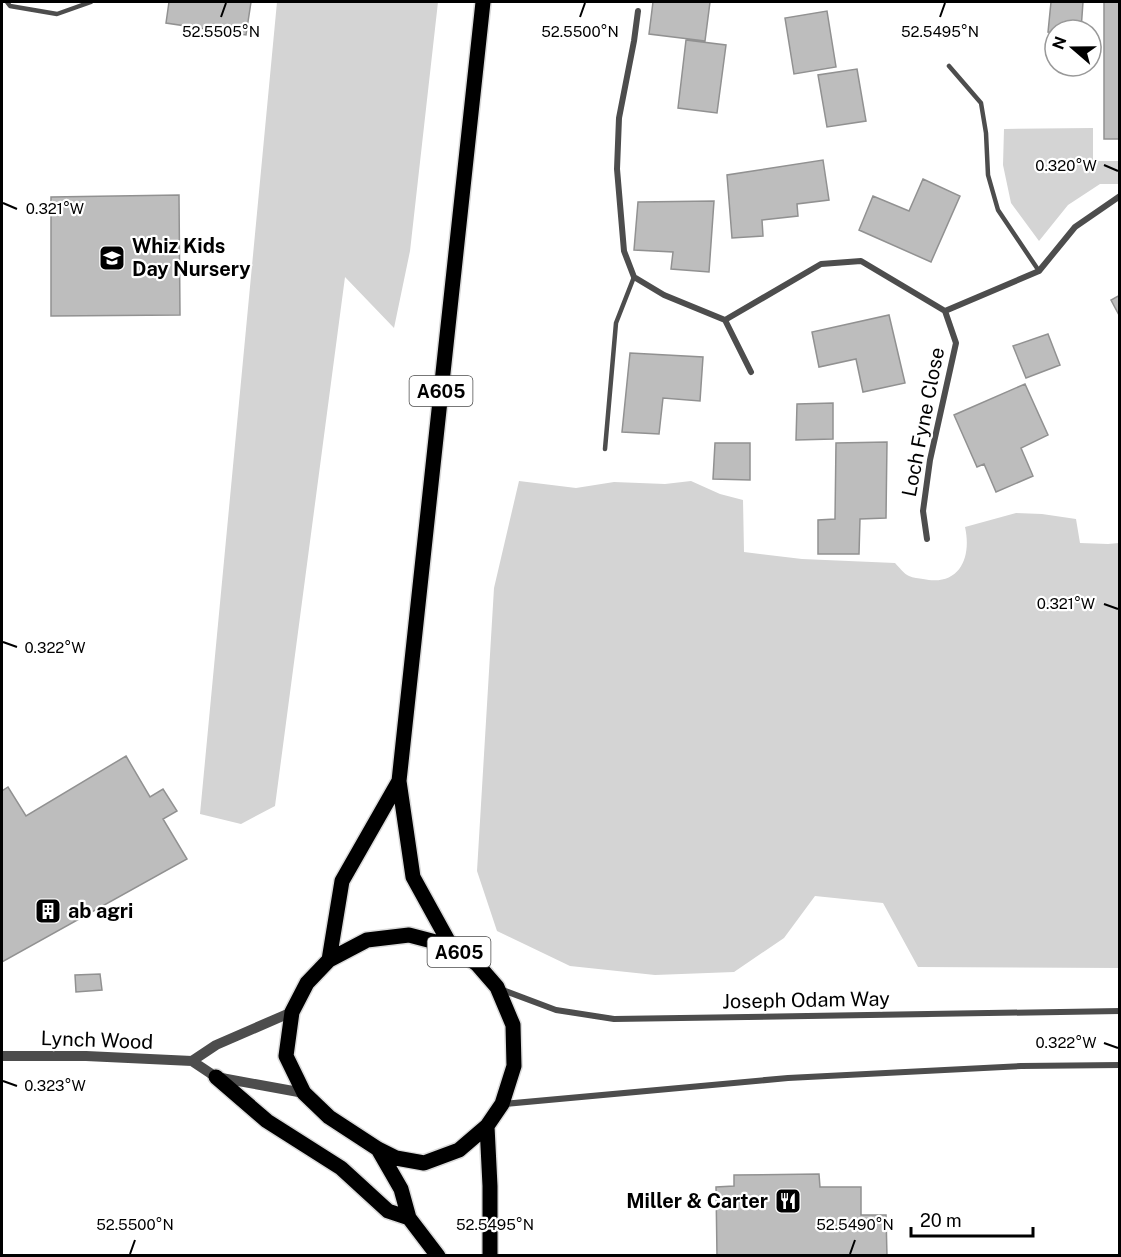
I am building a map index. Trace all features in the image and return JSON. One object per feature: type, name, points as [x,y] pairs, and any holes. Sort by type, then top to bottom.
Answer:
[{"type":"main road","name":"A605","points":[[451,946],[413,877],[399,780],[483,2]]},
{"type":"main road","name":"A605","points":[[329,960],[342,881],[399,780]]},
{"type":"main road","name":"A605","points":[[410,935],[451,946],[477,964],[497,987],[513,1025],[514,1066],[502,1104],[487,1126],[459,1150],[424,1163],[396,1158],[329,1117],[304,1093],[286,1056],[292,1012],[307,983],[329,960],[367,940],[410,935]]},
{"type":"main road","points":[[216,1077],[267,1121],[340,1168],[388,1211],[409,1218]]},
{"type":"main road","points":[[487,1126],[490,1256]]},
{"type":"main road","name":"A605","points":[[378,1149],[401,1189],[409,1218],[438,1256]]},
{"type":"street","points":[[638,11],[619,118],[616,169],[624,251],[634,277],[663,295],[725,320],[751,372]]},
{"type":"street","points":[[725,320],[822,264],[861,261],[945,311],[1039,271],[1075,227],[1119,196]]},
{"type":"street","name":"Loch Fyne Close","points":[[927,539],[923,511],[930,459],[956,343],[945,311]]},
{"type":"street","name":"Joseph Odam Way","points":[[497,987],[556,1010],[614,1019],[1119,1011]]},
{"type":"street","points":[[292,1012],[216,1045],[192,1061],[216,1077],[304,1093]]},
{"type":"street","name":"Lynch Wood","points":[[2,1056],[86,1056],[192,1061]]},
{"type":"street","points":[[502,1104],[788,1078],[1021,1066],[1119,1065]]},
{"type":"lane","points":[[7,2],[10,6],[57,14],[91,2]]},
{"type":"lane","points":[[949,66],[981,103],[986,133],[988,175],[998,210],[1039,271]]},
{"type":"lane","points":[[605,449],[616,322],[634,277]]},
{"type":"shaded area","points":[[277,2],[438,2],[410,251],[394,328],[345,277],[275,806],[241,824],[200,814]]},
{"type":"shaded area","points":[[1093,128],[1093,161],[1119,161],[1119,184],[1100,184],[1068,205],[1039,241],[1011,203],[1003,165],[1004,129]]},
{"type":"shaded area","points":[[519,481],[576,488],[614,482],[665,484],[691,481],[720,494],[743,500],[744,552],[802,559],[895,563],[909,576],[935,580],[946,579],[960,568],[966,549],[965,527],[1016,513],[1076,519],[1080,543],[1119,543],[1119,968],[918,967],[883,903],[815,896],[784,938],[734,972],[655,975],[570,966],[497,931],[477,871],[494,588]]},
{"type":"building","points":[[169,2],[251,2],[246,35],[166,23]]},
{"type":"building","points":[[653,2],[710,2],[705,41],[649,34]]},
{"type":"building","points":[[1051,2],[1083,2],[1082,18],[1049,18]]},
{"type":"building","points":[[1104,2],[1120,2],[1120,139],[1104,139]]},
{"type":"building","points":[[827,11],[836,67],[794,74],[785,18]]},
{"type":"building","points":[[686,40],[726,45],[717,113],[678,108]]},
{"type":"building","points":[[857,69],[866,121],[827,127],[818,75]]},
{"type":"building","points":[[823,160],[829,200],[797,204],[798,216],[762,220],[763,236],[732,238],[727,175]]},
{"type":"building","points":[[923,179],[960,196],[931,262],[859,230],[873,196],[909,211]]},
{"type":"building","name":"Whiz Kids Day Nursery","points":[[179,195],[180,315],[51,316],[51,197]]},
{"type":"building","points":[[714,201],[709,272],[671,269],[673,252],[634,250],[638,202]]},
{"type":"building","points":[[1120,295],[1120,317],[1111,300]]},
{"type":"building","points":[[889,315],[905,383],[863,392],[856,359],[819,367],[812,332]]},
{"type":"building","points":[[1048,334],[1060,365],[1026,378],[1013,346]]},
{"type":"building","points":[[630,353],[703,357],[700,401],[663,398],[659,434],[622,432]]},
{"type":"building","points":[[1025,384],[1048,435],[1021,448],[1033,476],[996,492],[984,464],[977,467],[954,415]]},
{"type":"building","points":[[833,403],[833,439],[796,440],[797,404]]},
{"type":"building","points":[[887,442],[886,518],[860,519],[859,554],[818,554],[818,520],[835,519],[836,443]]},
{"type":"building","points":[[715,443],[750,443],[750,480],[713,479]]},
{"type":"building","name":"ab agri","points":[[126,756],[150,797],[163,789],[177,811],[163,819],[187,859],[2,962],[2,791],[8,787],[26,816]]},
{"type":"building","points":[[100,974],[102,990],[76,992],[75,975]]},
{"type":"building","name":"Miller & Carter","points":[[819,1174],[820,1187],[861,1187],[861,1215],[886,1215],[887,1256],[717,1256],[716,1187],[734,1186],[734,1175]]},
{"type":"place","name":"Whiz Kids Day Nursery","points":[[112,258]]},
{"type":"place","name":"ab agri","points":[[48,911]]},
{"type":"place","name":"Miller & Carter","points":[[788,1201]]}]
